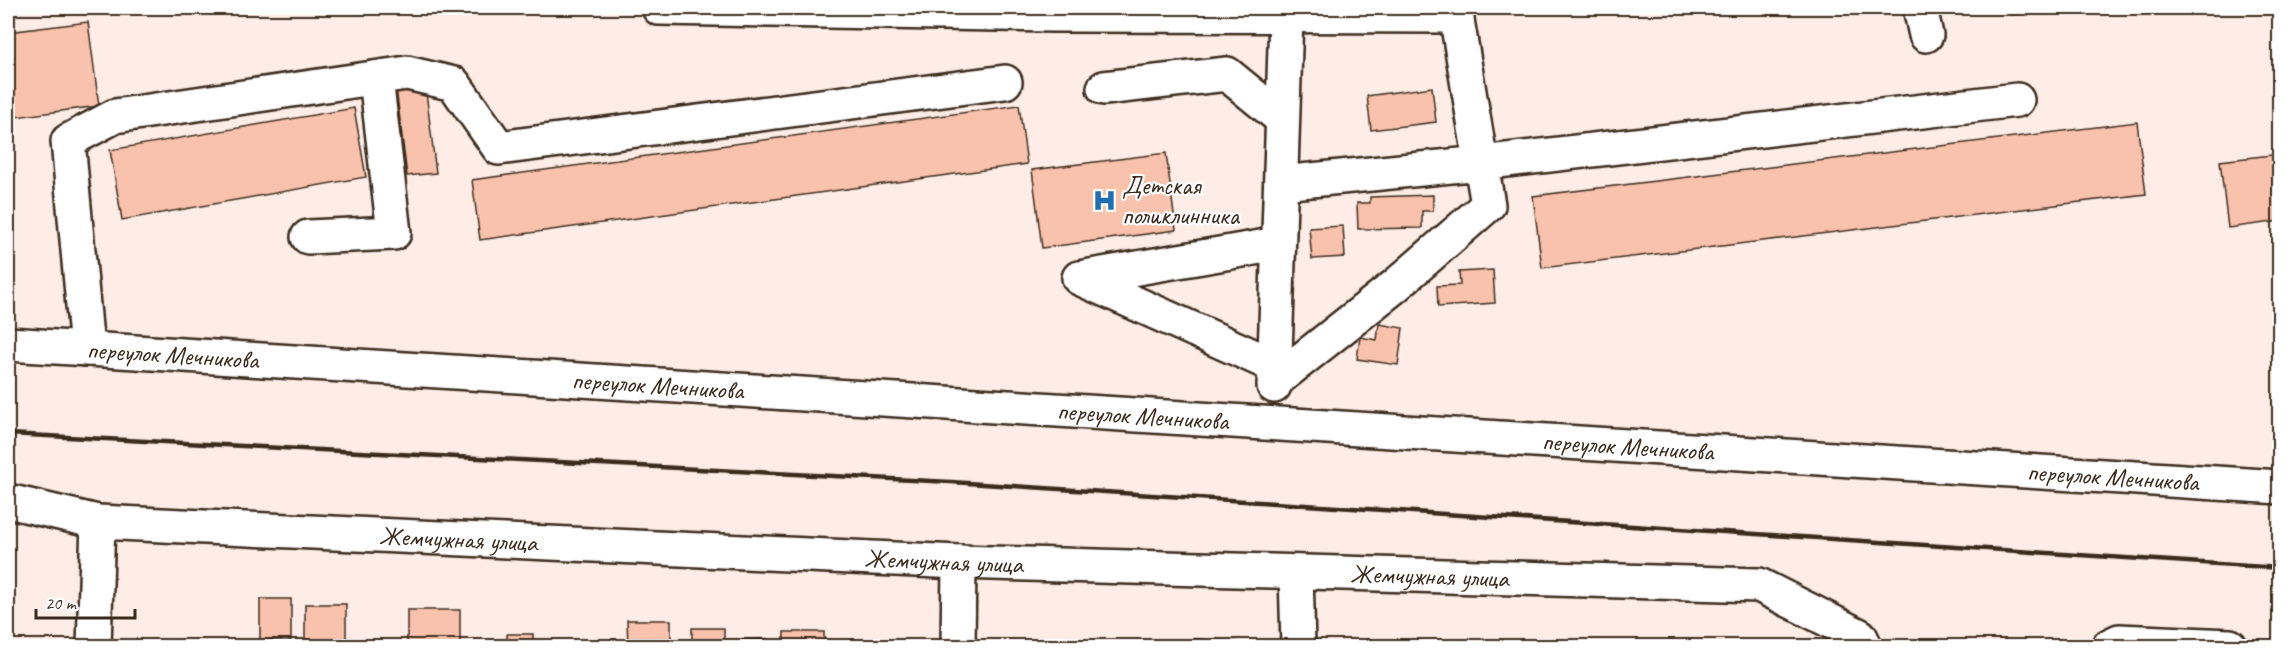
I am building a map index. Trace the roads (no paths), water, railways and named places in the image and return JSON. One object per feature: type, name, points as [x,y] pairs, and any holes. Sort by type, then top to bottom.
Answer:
[{"type":"street","points":[[659,8],[1286,15],[1456,12],[1488,205],[1395,286],[1275,373]]},
{"type":"street","points":[[1273,423],[1286,15]]},
{"type":"street","points":[[87,349],[68,141],[115,116],[407,73],[454,84],[499,148],[1005,82]]},
{"type":"street","points":[[1104,88],[1227,75],[1282,118]]},
{"type":"street","points":[[308,237],[394,233],[376,78]]},
{"type":"street","points":[[1281,183],[1481,163],[2017,100]]},
{"type":"street","points":[[1275,373],[1079,278],[1278,244]]},
{"type":"street","name":"переулок Мечникова","points":[[8,344],[2280,487]]},
{"type":"street","name":"Жемчужная улица","points":[[8,501],[98,522],[959,562],[1759,585],[1860,636],[1865,646]]},
{"type":"street","points":[[94,646],[98,522]]},
{"type":"street","points":[[958,646],[959,562]]},
{"type":"street","points":[[1296,572],[1298,646]]},
{"type":"street","points":[[2109,646],[2118,641],[2230,646]]},
{"type":"railway","points":[[8,434],[951,482],[2280,568]]},
{"type":"place","name":"Детская поликлинника","points":[[1104,200]]}]
